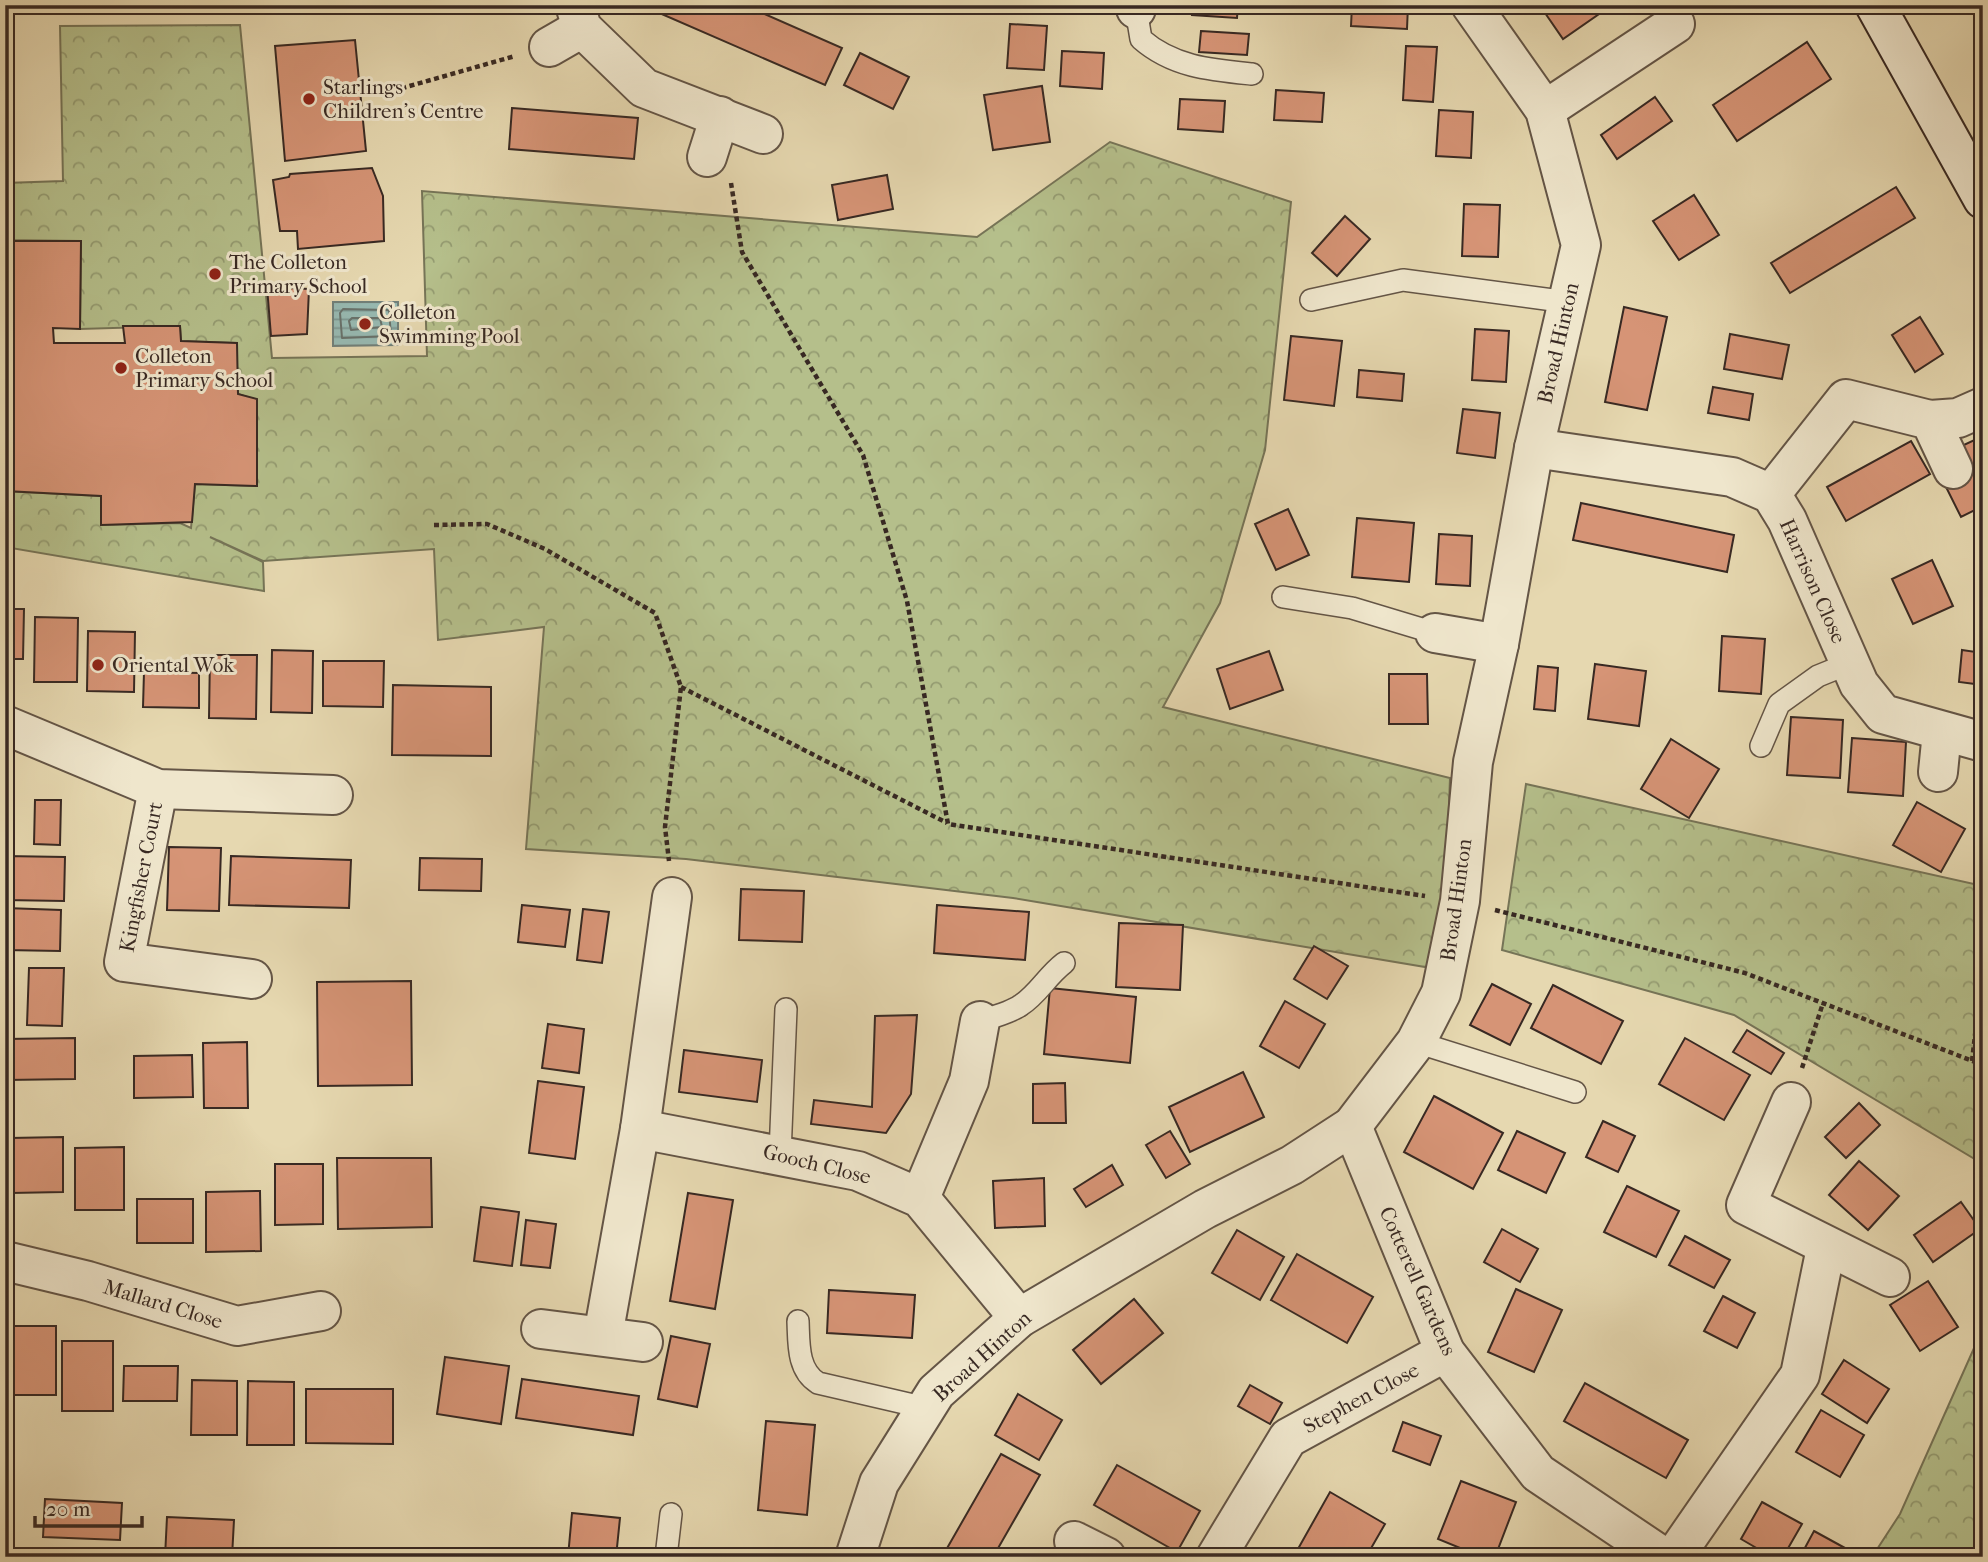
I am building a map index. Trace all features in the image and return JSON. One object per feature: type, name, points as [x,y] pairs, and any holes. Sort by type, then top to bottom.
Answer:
[{"type":"street","name":"Broad Hinton","points":[[855,1557],[879,1483],[936,1392],[1019,1318],[1205,1209],[1292,1165],[1352,1126],[1416,1042],[1441,993],[1460,901],[1473,761],[1499,644],[1534,448],[1581,245],[1545,110],[1471,5]]},
{"type":"street","points":[[1875,5],[1983,200]]},
{"type":"street","points":[[549,47],[579,16],[644,88],[763,134]]},
{"type":"street","points":[[1545,110],[1675,24]]},
{"type":"street","points":[[718,164],[720,116]]},
{"type":"street","points":[[1771,494],[1846,399],[1930,419],[1958,418],[1983,407]]},
{"type":"street","points":[[1930,419],[1952,469]]},
{"type":"street","name":"Harrison Close","points":[[1534,448],[1732,478],[1771,494],[1787,520],[1859,684],[1884,714],[1983,742]]},
{"type":"street","points":[[1435,633],[1499,644]]},
{"type":"street","points":[[5,725],[158,789],[333,795]]},
{"type":"street","points":[[1938,772],[1942,732]]},
{"type":"street","name":"Kingfisher Court","points":[[158,789],[124,962],[252,979]]},
{"type":"street","points":[[603,1336],[640,1129],[673,897]]},
{"type":"street","points":[[920,1198],[969,1081],[980,1021]]},
{"type":"street","points":[[1791,1101],[1746,1205],[1826,1248],[1890,1277]]},
{"type":"street","name":"Cotterell Gardens","points":[[1352,1126],[1445,1352],[1538,1473],[1663,1557]]},
{"type":"street","name":"Gooch Close","points":[[640,1129],[858,1171],[920,1198],[1019,1318]]},
{"type":"street","points":[[1674,1557],[1800,1375],[1826,1248]]},
{"type":"street","name":"Mallard Close","points":[[5,1261],[88,1281],[237,1326],[321,1311]]},
{"type":"street","points":[[541,1329],[643,1342]]},
{"type":"street","name":"Stephen Close","points":[[1216,1557],[1288,1438],[1445,1352]]},
{"type":"lane","points":[[1137,7],[1141,38],[1169,60],[1194,67],[1252,74]]},
{"type":"lane","points":[[1311,300],[1403,280],[1568,302]]},
{"type":"lane","points":[[1283,597],[1352,608],[1435,633]]},
{"type":"lane","points":[[1761,746],[1779,704],[1818,676],[1850,663]]},
{"type":"lane","points":[[980,1021],[1019,1007],[1037,992],[1047,976],[1064,963]]},
{"type":"lane","points":[[780,1154],[786,1009]]},
{"type":"lane","points":[[1416,1042],[1575,1092]]},
{"type":"lane","points":[[798,1321],[800,1354],[808,1377],[818,1383],[926,1408]]},
{"type":"lane","points":[[666,1557],[671,1514]]},
{"type":"path","points":[[385,93],[549,47]]},
{"type":"path","points":[[718,164],[742,252],[863,455],[906,601],[948,824]]},
{"type":"path","points":[[434,525],[487,524],[545,549],[655,613],[681,687],[665,827]]},
{"type":"path","points":[[681,687],[948,824],[1460,901],[1745,973],[1983,1065]]},
{"type":"path","points":[[1972,1060],[1983,966]]},
{"type":"path","points":[[1791,1101],[1823,1003]]},
{"type":"green space","points":[[240,25],[272,358],[427,356],[422,191],[977,237],[1110,142],[1291,202],[1265,450],[1220,603],[1163,707],[1450,778],[1443,970],[1013,898],[686,859],[526,849],[544,627],[438,640],[434,549],[263,561],[210,537],[263,562],[264,591],[5,547],[5,491],[101,496],[102,525],[180,523],[191,528],[195,484],[257,486],[257,400],[238,394],[236,343],[181,341],[180,326],[80,329],[81,241],[5,240],[5,183],[63,181],[60,26]]},
{"type":"green space","points":[[1526,784],[1983,886],[1983,1164],[1734,1015],[1502,950]]},
{"type":"green space","points":[[1983,1328],[1983,1557],[1872,1557],[1900,1514]]},
{"type":"water","name":"Colleton Swimming Pool","points":[[333,302],[398,302],[398,345],[333,346]]},
{"type":"building","points":[[423,5],[499,5],[500,10],[423,14]]},
{"type":"building","points":[[641,5],[744,5],[842,48],[825,85]]},
{"type":"building","points":[[1193,5],[1238,5],[1237,18],[1192,15]]},
{"type":"building","points":[[1352,5],[1408,5],[1407,29],[1351,26]]},
{"type":"building","points":[[1550,5],[1612,5],[1563,39],[1543,10]]},
{"type":"building","points":[[1010,24],[1047,26],[1044,70],[1007,68]]},
{"type":"building","points":[[1201,31],[1249,34],[1247,55],[1199,52]]},
{"type":"building","name":"Starlings Children's Centre","points":[[355,40],[366,151],[285,161],[275,46]]},
{"type":"building","points":[[1807,42],[1831,79],[1737,141],[1713,105]]},
{"type":"building","points":[[1406,46],[1437,47],[1433,102],[1403,100]]},
{"type":"building","points":[[1062,51],[1104,53],[1102,89],[1060,86]]},
{"type":"building","points":[[860,53],[909,77],[893,109],[844,85]]},
{"type":"building","points":[[1042,86],[1050,142],[993,150],[984,95]]},
{"type":"building","points":[[1276,90],[1324,93],[1322,122],[1274,120]]},
{"type":"building","points":[[1655,97],[1672,121],[1617,159],[1601,135]]},
{"type":"building","points":[[1180,99],[1225,101],[1223,132],[1178,129]]},
{"type":"building","points":[[512,108],[638,118],[634,159],[509,149]]},
{"type":"building","points":[[1439,110],[1473,112],[1471,158],[1436,156]]},
{"type":"building","points":[[372,168],[383,196],[384,241],[298,249],[297,231],[280,231],[273,180],[289,177],[290,174]]},
{"type":"building","points":[[887,175],[893,209],[838,220],[832,185]]},
{"type":"building","points":[[1896,187],[1915,218],[1790,293],[1771,263]]},
{"type":"building","points":[[1694,195],[1719,235],[1679,260],[1653,221]]},
{"type":"building","points":[[1464,204],[1500,205],[1498,257],[1462,256]]},
{"type":"building","points":[[1345,216],[1370,239],[1337,276],[1312,253]]},
{"type":"building","name":"Colleton Primary School","points":[[5,241],[81,241],[80,329],[53,328],[54,343],[125,343],[123,326],[180,326],[181,341],[237,343],[238,394],[257,399],[257,486],[195,484],[192,522],[101,525],[101,496],[5,491]]},
{"type":"building","points":[[267,287],[309,289],[307,334],[271,336]]},
{"type":"building","points":[[1624,307],[1667,317],[1647,410],[1605,402]]},
{"type":"building","points":[[1920,317],[1943,354],[1915,372],[1892,335]]},
{"type":"building","points":[[1475,329],[1509,331],[1506,382],[1472,380]]},
{"type":"building","points":[[1730,334],[1789,345],[1782,379],[1724,369]]},
{"type":"building","points":[[1291,336],[1342,341],[1334,406],[1284,400]]},
{"type":"building","points":[[1359,370],[1404,374],[1402,401],[1357,397]]},
{"type":"building","points":[[1713,387],[1753,394],[1749,420],[1708,413]]},
{"type":"building","points":[[1463,409],[1500,413],[1495,458],[1457,453]]},
{"type":"building","points":[[1983,436],[1983,506],[1961,517],[1946,487],[1966,477],[1953,450]]},
{"type":"building","points":[[1911,441],[1930,474],[1846,521],[1827,487]]},
{"type":"building","points":[[1581,503],[1734,535],[1727,572],[1573,540]]},
{"type":"building","points":[[1288,509],[1309,555],[1276,570],[1255,524]]},
{"type":"building","points":[[1357,518],[1414,523],[1409,582],[1352,577]]},
{"type":"building","points":[[1439,534],[1472,536],[1470,586],[1436,584]]},
{"type":"building","points":[[1932,560],[1953,606],[1913,624],[1892,579]]},
{"type":"building","points":[[5,609],[24,609],[23,659],[5,659]]},
{"type":"building","points":[[35,617],[78,618],[77,682],[34,682]]},
{"type":"building","points":[[88,631],[135,632],[134,692],[87,691]]},
{"type":"building","points":[[1722,636],[1765,639],[1761,694],[1719,691]]},
{"type":"building","points":[[272,650],[313,651],[312,713],[271,712]]},
{"type":"building","points":[[1962,650],[1983,653],[1983,685],[1959,682]]},
{"type":"building","points":[[1269,651],[1283,690],[1230,709],[1217,669]]},
{"type":"building","points":[[210,655],[257,655],[256,719],[209,718]]},
{"type":"building","points":[[323,661],[384,661],[383,707],[323,706]]},
{"type":"building","points":[[1595,664],[1646,671],[1639,726],[1588,719]]},
{"type":"building","points":[[1538,666],[1558,668],[1555,711],[1534,709]]},
{"type":"building","points":[[144,672],[199,673],[199,708],[143,707]]},
{"type":"building","points":[[1389,674],[1427,674],[1428,724],[1389,724]]},
{"type":"building","points":[[393,685],[491,687],[491,756],[392,755]]},
{"type":"building","points":[[1791,717],[1843,720],[1840,778],[1787,775]]},
{"type":"building","points":[[1852,738],[1906,742],[1903,796],[1848,792]]},
{"type":"building","points":[[1671,739],[1719,769],[1689,818],[1641,789]]},
{"type":"building","points":[[35,800],[61,800],[60,845],[34,844]]},
{"type":"building","points":[[1917,802],[1965,829],[1941,872],[1893,845]]},
{"type":"building","points":[[169,847],[221,848],[219,911],[167,910]]},
{"type":"building","points":[[5,856],[65,857],[64,901],[5,900]]},
{"type":"building","points":[[231,856],[351,860],[349,908],[229,905]]},
{"type":"building","points":[[420,858],[482,859],[481,891],[419,890]]},
{"type":"building","points":[[741,889],[804,891],[802,942],[739,940]]},
{"type":"building","points":[[522,905],[570,910],[565,947],[518,942]]},
{"type":"building","points":[[937,905],[1029,912],[1025,960],[934,953]]},
{"type":"building","points":[[5,908],[61,910],[60,951],[5,950]]},
{"type":"building","points":[[583,909],[609,912],[602,963],[577,960]]},
{"type":"building","points":[[1119,923],[1183,925],[1180,990],[1116,987]]},
{"type":"building","points":[[1314,946],[1348,966],[1327,999],[1294,979]]},
{"type":"building","points":[[29,968],[64,968],[62,1026],[27,1025]]},
{"type":"building","points":[[411,981],[412,1085],[318,1086],[317,982]]},
{"type":"building","points":[[1492,984],[1531,1004],[1510,1045],[1470,1025]]},
{"type":"building","points":[[1553,985],[1623,1021],[1601,1064],[1531,1028]]},
{"type":"building","points":[[1050,988],[1136,997],[1130,1063],[1044,1054]]},
{"type":"building","points":[[1285,1001],[1325,1024],[1299,1068],[1260,1046]]},
{"type":"building","points":[[917,1015],[911,1094],[886,1133],[811,1124],[814,1100],[872,1107],[875,1016]]},
{"type":"building","points":[[548,1024],[584,1029],[579,1073],[542,1068]]},
{"type":"building","points":[[1747,1030],[1784,1053],[1771,1074],[1733,1052]]},
{"type":"building","points":[[75,1038],[75,1079],[6,1080],[5,1039]]},
{"type":"building","points":[[1685,1038],[1750,1075],[1724,1120],[1659,1084]]},
{"type":"building","points":[[247,1042],[248,1108],[204,1108],[203,1043]]},
{"type":"building","points":[[684,1050],[762,1060],[757,1102],[679,1092]]},
{"type":"building","points":[[192,1055],[193,1097],[134,1098],[134,1056]]},
{"type":"building","points":[[1243,1072],[1264,1117],[1190,1152],[1169,1107]]},
{"type":"building","points":[[538,1081],[584,1087],[575,1159],[529,1153]]},
{"type":"building","points":[[1065,1083],[1066,1123],[1033,1123],[1033,1084]]},
{"type":"building","points":[[1434,1096],[1503,1133],[1473,1189],[1404,1152]]},
{"type":"building","points":[[1859,1103],[1880,1125],[1846,1158],[1825,1137]]},
{"type":"building","points":[[1603,1121],[1635,1136],[1618,1172],[1586,1157]]},
{"type":"building","points":[[1170,1131],[1190,1164],[1166,1178],[1146,1145]]},
{"type":"building","points":[[1517,1131],[1565,1153],[1546,1193],[1498,1170]]},
{"type":"building","points":[[63,1137],[63,1192],[11,1193],[10,1138]]},
{"type":"building","points":[[124,1147],[124,1210],[75,1210],[75,1148]]},
{"type":"building","points":[[337,1158],[431,1158],[432,1227],[338,1229]]},
{"type":"building","points":[[1859,1161],[1899,1196],[1868,1230],[1829,1195]]},
{"type":"building","points":[[275,1164],[323,1164],[323,1224],[275,1225]]},
{"type":"building","points":[[1112,1165],[1123,1185],[1086,1207],[1074,1189]]},
{"type":"building","points":[[1044,1178],[1045,1226],[995,1228],[993,1181]]},
{"type":"building","points":[[1627,1186],[1679,1211],[1656,1257],[1604,1232]]},
{"type":"building","points":[[260,1191],[261,1251],[206,1252],[206,1192]]},
{"type":"building","points":[[688,1193],[733,1200],[715,1309],[670,1301]]},
{"type":"building","points":[[137,1199],[193,1199],[193,1243],[137,1243]]},
{"type":"building","points":[[1961,1202],[1980,1229],[1933,1262],[1914,1235]]},
{"type":"building","points":[[481,1207],[519,1212],[512,1266],[474,1261]]},
{"type":"building","points":[[526,1220],[556,1224],[550,1268],[521,1265]]},
{"type":"building","points":[[1502,1229],[1538,1249],[1520,1282],[1484,1262]]},
{"type":"building","points":[[1237,1230],[1284,1257],[1260,1300],[1212,1273]]},
{"type":"building","points":[[1685,1236],[1730,1260],[1714,1288],[1669,1265]]},
{"type":"building","points":[[1297,1254],[1373,1297],[1347,1343],[1271,1300]]},
{"type":"building","points":[[1928,1281],[1958,1327],[1920,1351],[1890,1305]]},
{"type":"building","points":[[1516,1289],[1562,1310],[1534,1372],[1488,1352]]},
{"type":"building","points":[[829,1290],[915,1295],[912,1338],[827,1333]]},
{"type":"building","points":[[1723,1296],[1755,1313],[1737,1348],[1704,1331]]},
{"type":"building","points":[[1134,1299],[1163,1333],[1101,1384],[1073,1350]]},
{"type":"building","points":[[7,1326],[56,1326],[56,1395],[7,1395]]},
{"type":"building","points":[[671,1336],[710,1344],[697,1407],[658,1399]]},
{"type":"building","points":[[62,1341],[113,1341],[113,1411],[62,1411]]},
{"type":"building","points":[[445,1357],[509,1366],[501,1424],[437,1414]]},
{"type":"building","points":[[1844,1360],[1889,1389],[1867,1423],[1822,1394]]},
{"type":"building","points":[[124,1366],[178,1366],[177,1401],[123,1401]]},
{"type":"building","points":[[522,1379],[639,1396],[633,1435],[516,1418]]},
{"type":"building","points":[[192,1380],[237,1381],[237,1435],[191,1435]]},
{"type":"building","points":[[248,1381],[294,1382],[294,1445],[247,1445]]},
{"type":"building","points":[[1585,1383],[1688,1440],[1666,1478],[1564,1421]]},
{"type":"building","points":[[1250,1385],[1282,1403],[1270,1424],[1238,1406]]},
{"type":"building","points":[[306,1389],[393,1389],[393,1444],[306,1443]]},
{"type":"building","points":[[1018,1394],[1062,1420],[1039,1460],[995,1435]]},
{"type":"building","points":[[1821,1410],[1864,1435],[1840,1477],[1796,1452]]},
{"type":"building","points":[[766,1421],[815,1425],[807,1515],[758,1510]]},
{"type":"building","points":[[1403,1422],[1441,1436],[1430,1465],[1393,1451]]},
{"type":"building","points":[[1001,1454],[1040,1475],[993,1557],[942,1557]]},
{"type":"building","points":[[1117,1465],[1200,1511],[1177,1552],[1094,1505]]},
{"type":"building","points":[[1461,1481],[1516,1502],[1495,1557],[1482,1557],[1438,1539]]},
{"type":"building","points":[[1330,1492],[1385,1524],[1366,1557],[1294,1556]]},
{"type":"building","points":[[45,1499],[122,1503],[120,1540],[43,1537]]},
{"type":"building","points":[[1762,1502],[1802,1524],[1783,1557],[1772,1557],[1741,1539]]},
{"type":"building","points":[[572,1513],[620,1518],[616,1557],[568,1557]]},
{"type":"building","points":[[167,1517],[234,1520],[232,1557],[165,1557]]},
{"type":"building","points":[[1814,1531],[1845,1548],[1840,1557],[1800,1557]]},
{"type":"place","name":"Starlings Children's Centre","points":[[309,99]]},
{"type":"place","name":"The Colleton Primary School","points":[[215,274]]},
{"type":"place","name":"Colleton Swimming Pool","points":[[365,324]]},
{"type":"place","name":"Colleton Primary School","points":[[121,368]]},
{"type":"place","name":"Oriental Wok","points":[[98,665]]}]
